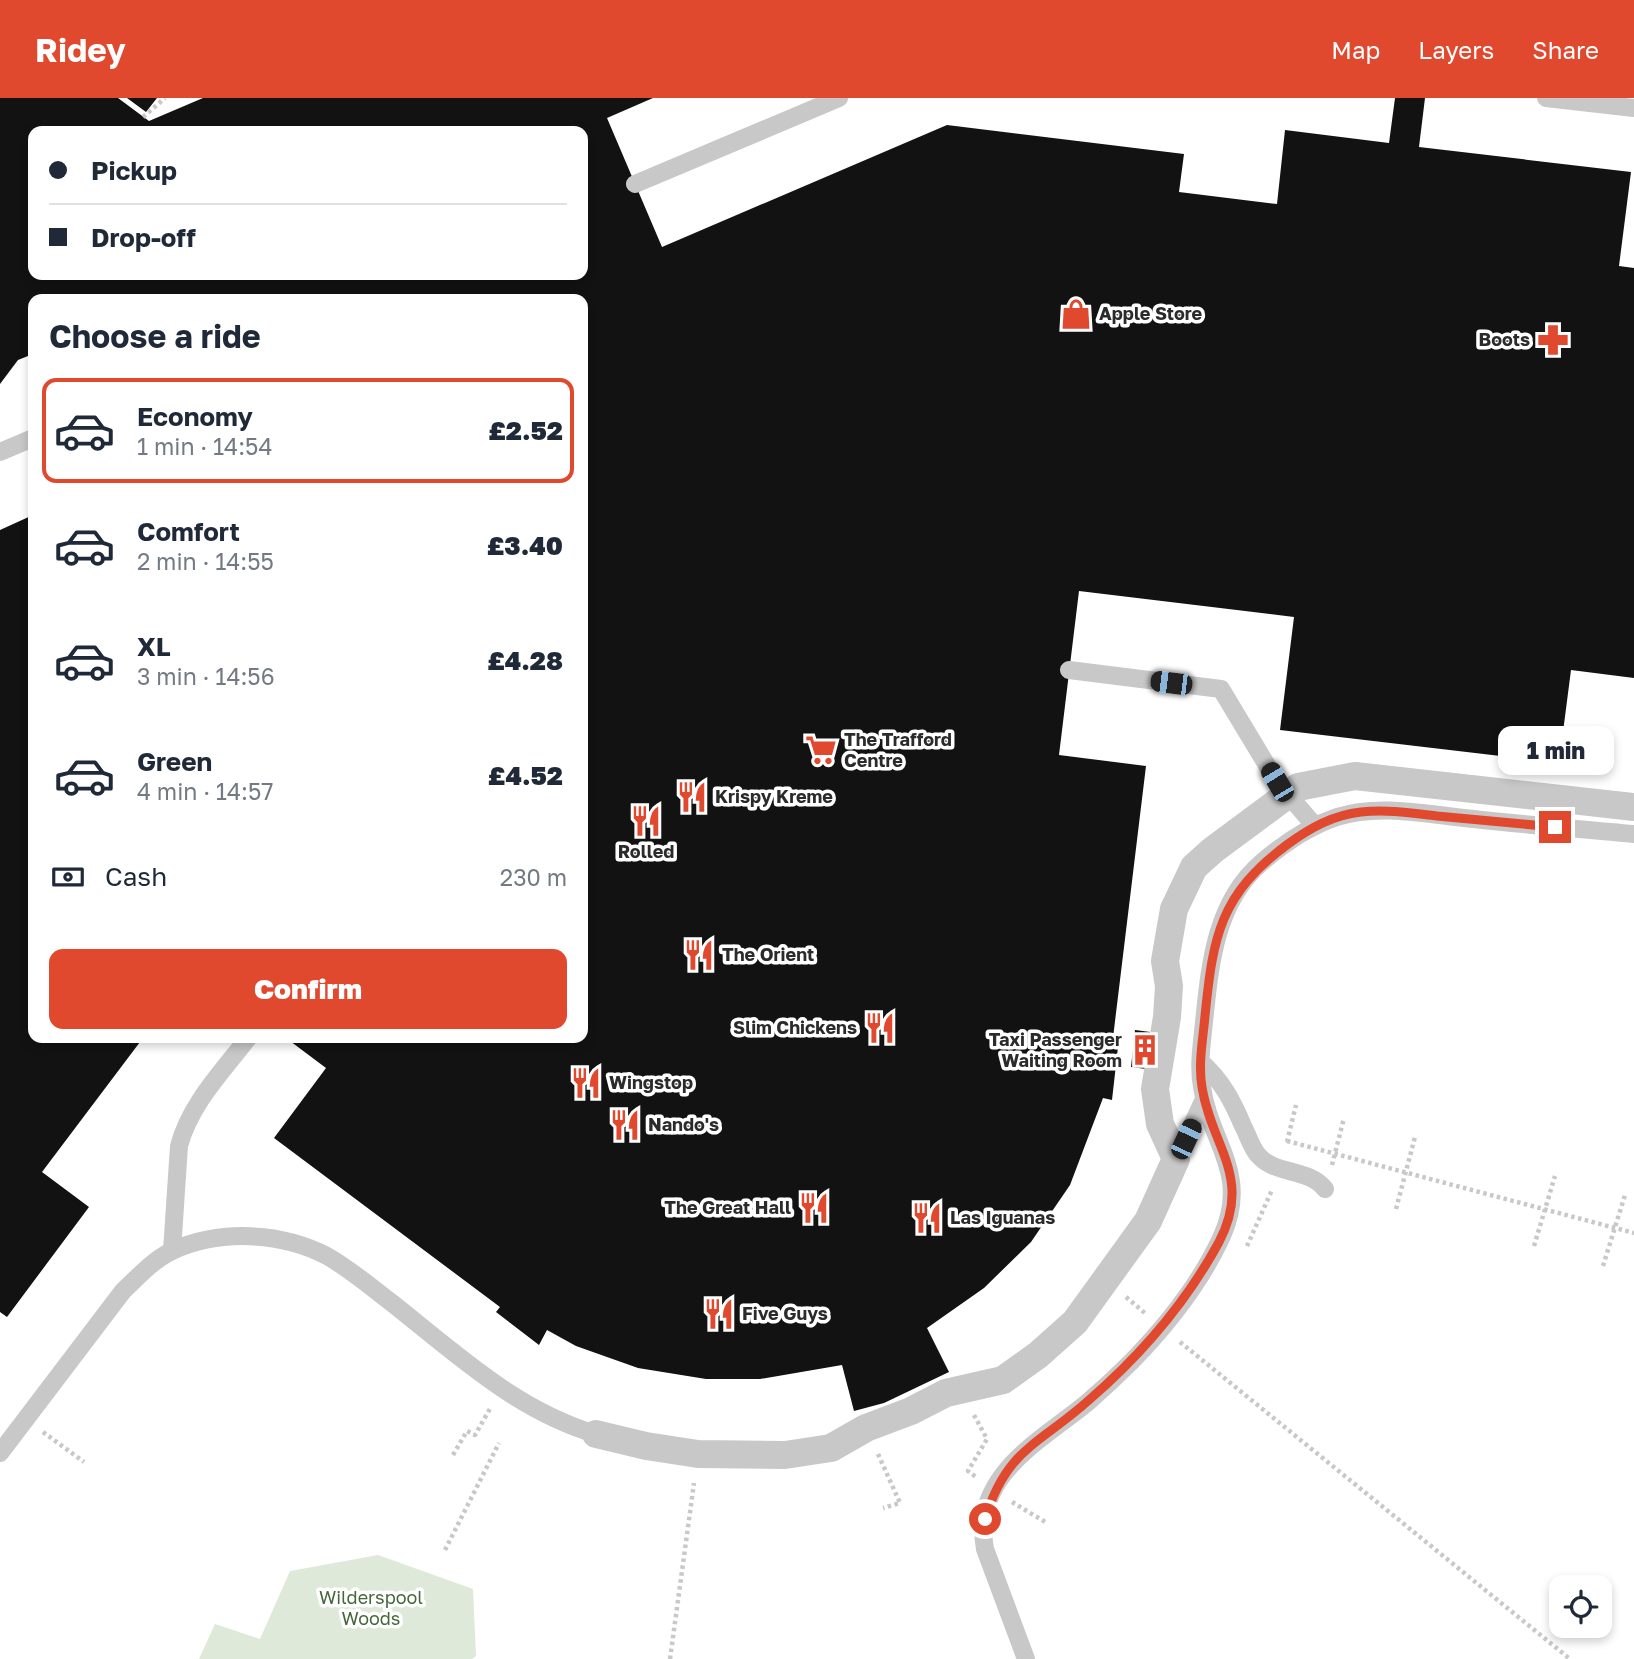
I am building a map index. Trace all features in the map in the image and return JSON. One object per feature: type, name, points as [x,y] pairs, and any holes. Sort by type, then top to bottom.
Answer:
[{"type":"street","points":[[596,1434],[646,1446],[698,1454],[785,1455],[831,1448],[866,1428],[911,1411],[946,1393],[1003,1380],[1038,1355],[1074,1322],[1147,1221],[1176,1159],[1160,1124],[1155,1089],[1167,1017],[1169,986],[1165,961],[1174,909],[1195,867],[1298,787],[1355,776],[1634,807]]},
{"type":"lane","points":[[635,184],[839,98]]},
{"type":"lane","points":[[1546,98],[1634,108]]},
{"type":"lane","points":[[0,452],[28,440]]},
{"type":"lane","points":[[1069,670],[1221,689],[1286,796],[1315,826]]},
{"type":"lane","points":[[1026,1659],[985,1549],[985,1519],[993,1491],[1017,1457],[1088,1402],[1162,1328],[1210,1258],[1223,1234],[1231,1207],[1231,1181],[1226,1154],[1204,1098],[1201,1062],[1210,971],[1223,916],[1246,879],[1261,864],[1315,826],[1339,816],[1381,811],[1634,834]]},
{"type":"lane","points":[[172,1251],[179,1146],[184,1130],[192,1112],[244,1043]]},
{"type":"lane","points":[[1201,1062],[1221,1082],[1256,1153],[1263,1161],[1315,1179],[1325,1189]]},
{"type":"lane","points":[[1176,1159],[1204,1098]]},
{"type":"lane","points":[[0,1453],[123,1291],[146,1268],[172,1251],[218,1238],[256,1236],[290,1241],[326,1256],[363,1281],[502,1388],[565,1424],[596,1434]]},
{"type":"path","points":[[143,117],[165,98]]},
{"type":"path","points":[[1281,1167],[1296,1105]]},
{"type":"path","points":[[1325,1189],[1344,1118]]},
{"type":"path","points":[[1396,1209],[1415,1137]]},
{"type":"path","points":[[1287,1141],[1634,1233]]},
{"type":"path","points":[[1534,1246],[1555,1176]]},
{"type":"path","points":[[1603,1266],[1625,1195]]},
{"type":"path","points":[[1104,1278],[1570,1659]]},
{"type":"path","points":[[453,1455],[467,1431],[475,1435],[502,1388]]},
{"type":"path","points":[[25,1419],[84,1462]]},
{"type":"path","points":[[866,1428],[900,1503],[883,1508]]},
{"type":"path","points":[[445,1550],[499,1443]]},
{"type":"path","points":[[670,1659],[698,1454]]},
{"type":"green space","name":"Wilderspool Woods","points":[[378,1555],[473,1589],[476,1656],[472,1659],[199,1659],[215,1624],[260,1639],[290,1571]]},
{"type":"building","name":"The Trafford Centre","points":[[0,98],[118,98],[149,121],[203,98],[653,98],[607,118],[662,247],[947,125],[1184,154],[1179,192],[1277,204],[1285,130],[1389,143],[1395,98],[1425,98],[1419,147],[1631,172],[1619,266],[1634,268],[1634,678],[1571,670],[1559,763],[1280,730],[1294,617],[1079,591],[1059,755],[1146,766],[1112,1046],[1118,1047],[1112,1100],[1103,1098],[1070,1185],[1031,1242],[984,1288],[927,1328],[949,1372],[884,1403],[854,1411],[842,1365],[760,1379],[706,1379],[638,1368],[576,1346],[547,1330],[539,1345],[496,1312],[500,1307],[274,1138],[326,1068],[293,1043],[588,1043],[588,294],[28,294],[28,356],[18,360],[0,384]]},
{"type":"building","points":[[127,98],[157,98],[146,112]]},
{"type":"building","points":[[28,517],[28,1043],[139,1043],[42,1172],[89,1207],[7,1317],[0,1312],[0,530]]},
{"type":"building","name":"Taxi Passenger Waiting Room","points":[[1135,1030],[1158,1033],[1154,1070],[1131,1067]]},
{"type":"place","name":"Apple Store","points":[[1076,314]]},
{"type":"place","name":"Boots","points":[[1553,340]]},
{"type":"place","name":"The Trafford Centre","points":[[821,750]]},
{"type":"place","name":"Krispy Kreme","points":[[692,797]]},
{"type":"place","name":"Rolled","points":[[646,821]]},
{"type":"place","name":"The Orient","points":[[699,955]]},
{"type":"place","name":"Slim Chickens","points":[[880,1028]]},
{"type":"place","name":"Taxi Passenger Waiting Room","points":[[1145,1050]]},
{"type":"place","name":"Wingstop","points":[[586,1083]]},
{"type":"place","name":"Nando's","points":[[625,1125]]},
{"type":"place","name":"The Great Hall","points":[[814,1208]]},
{"type":"place","name":"Las Iguanas","points":[[927,1218]]},
{"type":"place","name":"Five Guys","points":[[719,1314]]},
{"type":"route","points":[[985,1519],[993,1491],[1005,1471],[1031,1444],[1088,1402],[1162,1328],[1184,1299],[1223,1234],[1231,1207],[1231,1181],[1226,1154],[1204,1098],[1201,1062],[1216,939],[1223,916],[1246,879],[1261,864],[1315,826],[1339,816],[1362,812],[1396,812],[1555,827]]}]
